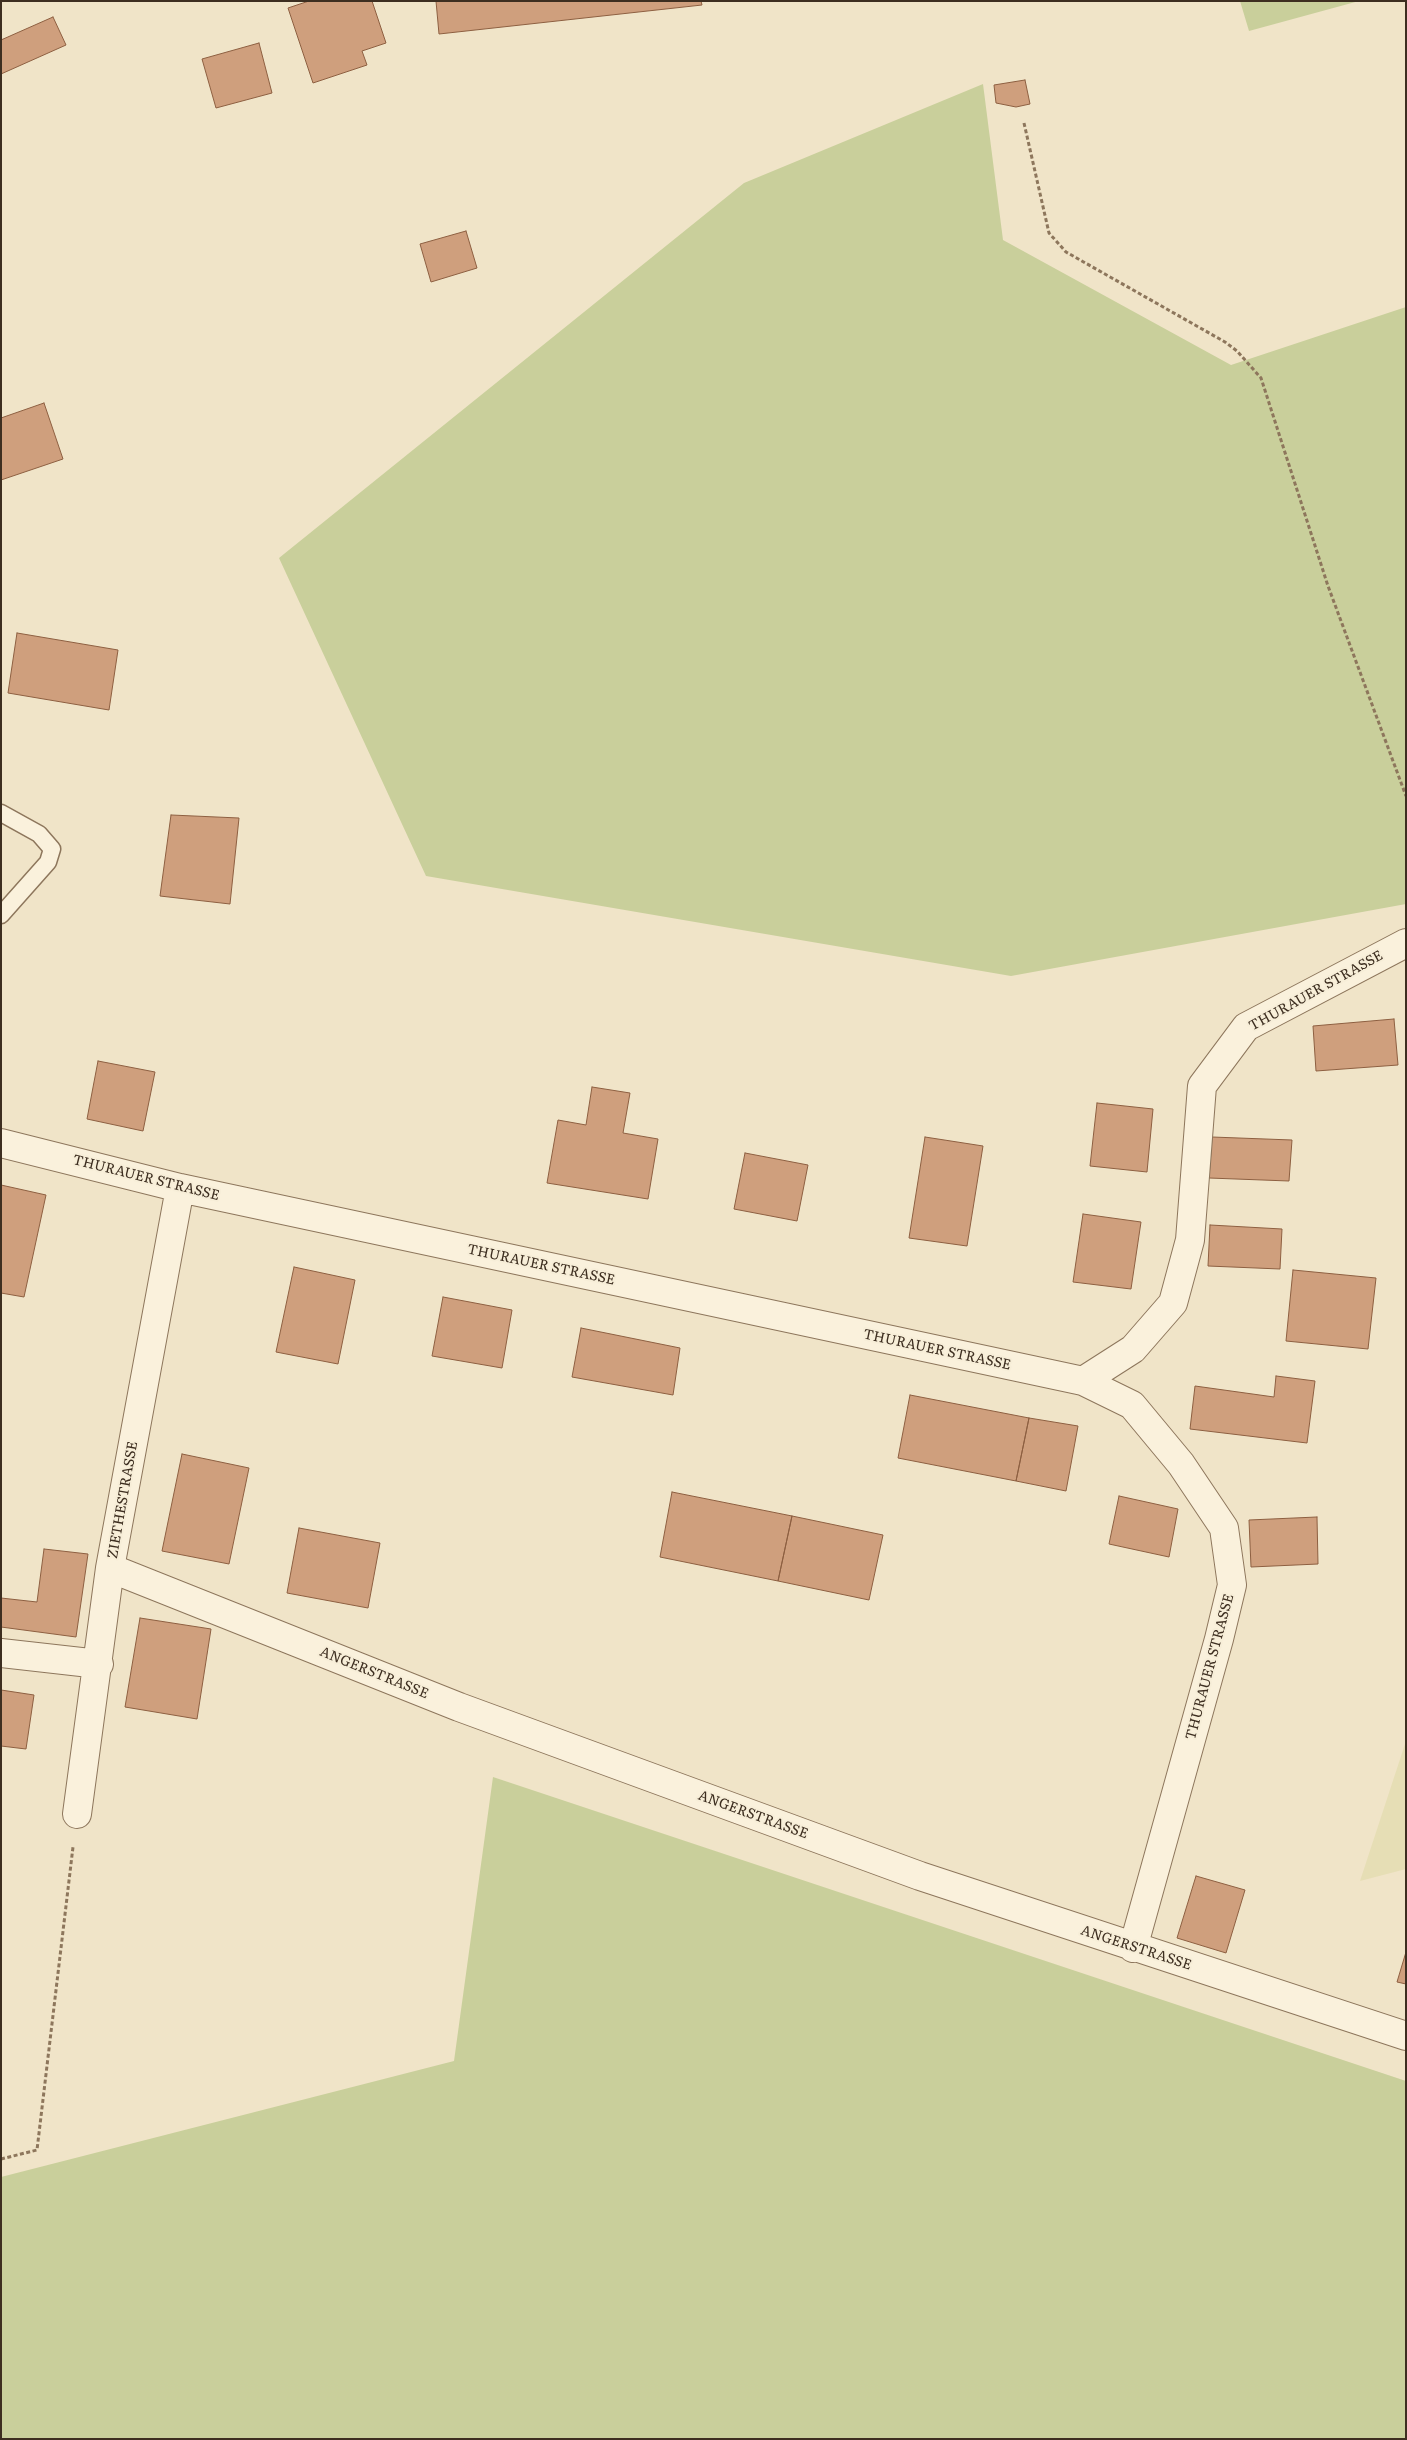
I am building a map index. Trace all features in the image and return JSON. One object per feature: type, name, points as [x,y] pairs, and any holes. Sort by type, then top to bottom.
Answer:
[{"type":"street","name":"THURAUER STRASSE","points":[[1083,1381],[1133,1349],[1173,1304],[1190,1240],[1202,1086],[1213,1071],[1246,1027],[1406,943]]},
{"type":"street","name":"THURAUER STRASSE","points":[[1,1143],[180,1188],[1083,1381],[1132,1405],[1182,1464],[1224,1528],[1232,1585],[1219,1639],[1133,1948]]},
{"type":"street","name":"ZIETHESTRASSE","points":[[77,1814],[110,1568],[180,1188]]},
{"type":"street","name":"ANGERSTRASSE","points":[[110,1568],[459,1707],[920,1876],[1133,1948],[1406,2036]]},
{"type":"street","points":[[1,1653],[98,1664]]},
{"type":"lane","points":[[1,813],[40,834],[52,849],[48,862],[1,914]]},
{"type":"path","points":[[1024,123],[1049,233],[1066,252],[1225,342],[1261,378],[1328,586],[1406,796]]},
{"type":"path","points":[[1,2159],[37,2150],[77,1814]]},
{"type":"shaded area","points":[[1406,1741],[1406,1869],[1360,1881]]},
{"type":"green space","points":[[1240,1],[1359,1],[1249,31]]},
{"type":"green space","points":[[983,84],[1003,240],[1231,365],[1406,307],[1406,904],[1011,976],[426,876],[279,558],[744,183]]},
{"type":"green space","points":[[493,1777],[1406,2081],[1406,2439],[1,2439],[1,2177],[454,2061]]},
{"type":"building","points":[[309,1],[372,1],[386,43],[362,51],[367,65],[313,83],[288,8]]},
{"type":"building","points":[[436,1],[701,1],[702,5],[439,34]]},
{"type":"building","points":[[53,17],[66,45],[1,74],[1,40]]},
{"type":"building","points":[[259,43],[272,93],[216,108],[202,59]]},
{"type":"building","points":[[1025,80],[1030,104],[1016,107],[996,103],[994,85]]},
{"type":"building","points":[[466,231],[477,268],[431,282],[420,244]]},
{"type":"building","points":[[44,403],[63,459],[1,480],[1,418]]},
{"type":"building","points":[[17,633],[118,650],[109,710],[8,693]]},
{"type":"building","points":[[171,815],[239,818],[230,904],[160,896]]},
{"type":"building","points":[[1394,1019],[1398,1065],[1316,1071],[1313,1026]]},
{"type":"building","points":[[98,1061],[155,1072],[143,1131],[87,1119]]},
{"type":"building","points":[[592,1087],[630,1093],[623,1133],[658,1139],[648,1199],[547,1183],[558,1120],[586,1125]]},
{"type":"building","points":[[1097,1103],[1153,1109],[1147,1172],[1090,1166]]},
{"type":"building","points":[[925,1137],[983,1146],[967,1246],[909,1238]]},
{"type":"building","points":[[1212,1137],[1292,1140],[1289,1181],[1209,1178]]},
{"type":"building","points":[[745,1153],[808,1165],[797,1221],[734,1209]]},
{"type":"building","points":[[1,1185],[46,1195],[24,1297],[1,1293]]},
{"type":"building","points":[[1083,1214],[1141,1222],[1131,1289],[1073,1282]]},
{"type":"building","points":[[1210,1225],[1282,1229],[1280,1269],[1208,1266]]},
{"type":"building","points":[[294,1267],[355,1280],[338,1364],[276,1352]]},
{"type":"building","points":[[1293,1270],[1376,1278],[1368,1349],[1286,1341]]},
{"type":"building","points":[[443,1297],[512,1310],[502,1368],[432,1356]]},
{"type":"building","points":[[581,1328],[680,1348],[673,1395],[572,1377]]},
{"type":"building","points":[[1276,1376],[1315,1381],[1307,1443],[1190,1429],[1195,1386],[1274,1397]]},
{"type":"building","points":[[910,1395],[1029,1418],[1016,1481],[898,1458]]},
{"type":"building","points":[[1029,1418],[1078,1426],[1066,1491],[1016,1481]]},
{"type":"building","points":[[182,1454],[249,1468],[229,1564],[162,1551]]},
{"type":"building","points":[[672,1492],[792,1516],[778,1581],[660,1557]]},
{"type":"building","points":[[1119,1496],[1178,1509],[1169,1557],[1109,1544]]},
{"type":"building","points":[[792,1516],[883,1535],[869,1600],[778,1581]]},
{"type":"building","points":[[1317,1517],[1318,1564],[1251,1567],[1249,1520]]},
{"type":"building","points":[[299,1528],[380,1543],[368,1608],[287,1593]]},
{"type":"building","points":[[44,1549],[88,1554],[76,1637],[1,1627],[1,1598],[37,1602]]},
{"type":"building","points":[[140,1618],[211,1629],[197,1719],[125,1707]]},
{"type":"building","points":[[1,1690],[34,1695],[26,1749],[1,1746]]},
{"type":"building","points":[[1196,1876],[1245,1890],[1226,1953],[1177,1938]]},
{"type":"building","points":[[1406,1952],[1406,1984],[1397,1982]]}]
